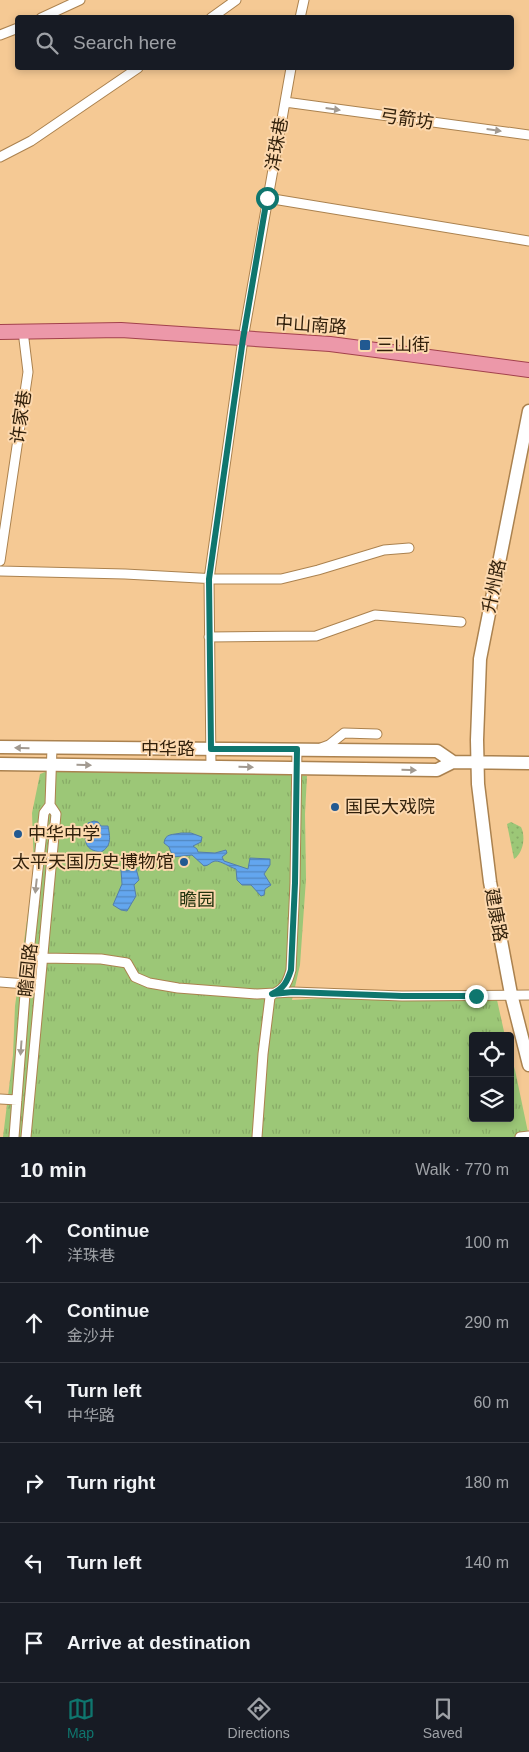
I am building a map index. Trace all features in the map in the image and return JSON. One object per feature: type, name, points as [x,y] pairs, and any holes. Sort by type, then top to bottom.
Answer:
[{"type":"main road","name":"中山南路","points":[[0,332],[121,330],[330,344],[529,370]]},
{"type":"main road","name":"升州路","points":[[477,762],[480,659],[529,411]]},
{"type":"main road","name":"中华路","points":[[0,747],[437,751],[453,762]]},
{"type":"main road","name":"中华路","points":[[0,764],[437,770],[453,762],[529,763]]},
{"type":"main road","name":"建康路","points":[[477,762],[490,882],[511,994],[529,1065]]},
{"type":"street","points":[[47,15],[80,0]]},
{"type":"street","points":[[215,15],[236,0]]},
{"type":"street","points":[[301,15],[304,0]]},
{"type":"street","points":[[0,35],[15,29]]},
{"type":"street","points":[[0,157],[40,135],[135,70]]},
{"type":"street","name":"洋珠巷","points":[[211,767],[209,579],[243,339],[291,70]]},
{"type":"street","name":"弓箭坊","points":[[285,102],[529,135]]},
{"type":"street","points":[[267,198],[529,241]]},
{"type":"street","name":"许家巷","points":[[0,561],[28,372],[23,332]]},
{"type":"street","points":[[0,571],[125,574],[209,579],[281,579],[384,550],[409,548]]},
{"type":"street","points":[[209,637],[316,636],[375,615],[461,622]]},
{"type":"street","points":[[316,750],[329,745],[344,733],[377,734]]},
{"type":"street","name":"瞻园路","points":[[14,1137],[26,983],[44,813],[50,805],[52,748]]},
{"type":"street","points":[[257,1137],[263,1054],[270,997],[282,989],[288,981],[291,970],[295,892],[297,749]]},
{"type":"street","name":"瞻园路","points":[[26,1137],[41,958],[56,814],[50,805]]},
{"type":"street","points":[[41,958],[102,959],[127,963],[136,977],[149,983],[178,988],[257,994],[529,995]]},
{"type":"street","points":[[0,982],[26,983],[32,988],[36,987],[39,982]]},
{"type":"street","points":[[25,997],[28,993],[32,992],[36,994],[38,999]]},
{"type":"street","points":[[0,1098],[17,1100]]},
{"type":"street","points":[[520,1137],[529,1136]]},
{"type":"green space","name":"瞻园","points":[[69,763],[274,772],[307,776],[305,814],[306,879],[300,965],[292,1000],[372,995],[404,1001],[497,1000],[504,1032],[469,1032],[469,1122],[514,1122],[514,1067],[529,1137],[3,1137],[13,1055],[15,1006],[34,870],[32,813],[40,774]]},
{"type":"green space","points":[[511,822],[521,827],[523,831],[523,844],[520,853],[514,859],[507,824]]},
{"type":"water","points":[[98,822],[101,826],[108,826],[109,844],[101,852],[88,847],[86,841],[85,827],[88,823]]},
{"type":"water","points":[[191,833],[202,837],[201,842],[193,846],[198,852],[215,853],[226,850],[227,853],[222,857],[224,861],[248,869],[250,858],[270,859],[270,865],[264,874],[271,885],[265,889],[264,895],[261,896],[251,885],[242,885],[237,880],[236,869],[223,863],[215,861],[204,866],[192,855],[173,857],[169,847],[164,843],[165,840],[170,835]]},
{"type":"water","points":[[134,867],[136,868],[139,880],[134,885],[136,896],[127,911],[121,910],[113,905],[122,884],[121,870],[127,871]]},
{"type":"place","name":"三山街","points":[[365,345]]},
{"type":"place","name":"国民大戏院","points":[[335,807]]},
{"type":"place","name":"中华中学","points":[[18,834]]},
{"type":"place","name":"太平天国历史博物馆","points":[[184,862]]},
{"type":"route","points":[[267,198],[243,339],[209,579],[209,637],[211,749],[297,749],[295,883],[291,970],[288,981],[282,989],[272,994],[293,992],[402,996],[476,996]]}]
